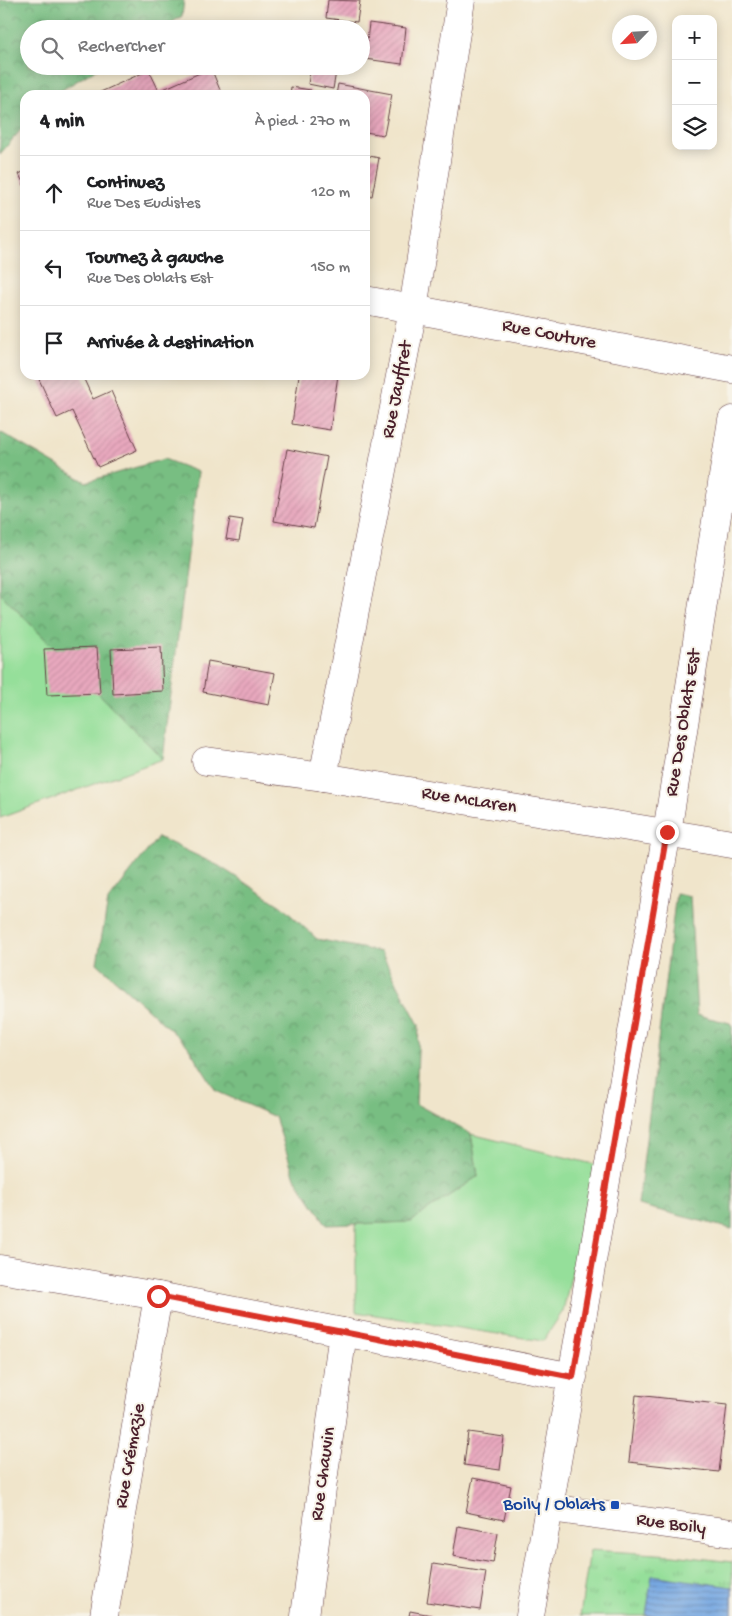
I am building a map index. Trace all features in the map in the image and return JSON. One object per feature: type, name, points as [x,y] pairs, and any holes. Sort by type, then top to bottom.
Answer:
[{"type":"street","name":"Rue Jauffret","points":[[323,777],[413,309],[462,0]]},
{"type":"street","name":"Rue Couture","points":[[370,301],[732,369]]},
{"type":"street","name":"Rue Des Oblats Est","points":[[530,1616],[667,832],[732,420]]},
{"type":"street","name":"Rue McLaren","points":[[206,761],[323,777],[732,844]]},
{"type":"street","points":[[0,1269],[158,1296],[573,1377]]},
{"type":"street","name":"Rue Crémazie","points":[[104,1616],[158,1296]]},
{"type":"street","name":"Rue Chauvin","points":[[305,1616],[343,1332]]},
{"type":"street","name":"Rue Boily","points":[[550,1508],[732,1533]]},
{"type":"green space","points":[[0,0],[184,0],[182,16],[176,20],[20,20],[20,75],[86,75],[62,90],[20,90],[20,131],[0,154]]},
{"type":"green space","points":[[0,432],[86,482],[164,459],[198,472],[163,759],[0,593]]},
{"type":"green space","points":[[0,593],[163,759],[0,818]]},
{"type":"green space","points":[[158,837],[219,866],[281,906],[317,939],[381,952],[419,1025],[416,1104],[471,1134],[478,1176],[410,1222],[327,1225],[295,1178],[275,1117],[216,1091],[187,1045],[97,963],[108,901]]},
{"type":"green space","points":[[676,893],[690,896],[697,1015],[730,1023],[732,1026],[732,1229],[638,1205]]},
{"type":"green space","points":[[471,1134],[597,1165],[563,1311],[543,1341],[356,1312],[356,1224],[410,1222],[478,1176]]},
{"type":"green space","points":[[590,1550],[673,1555],[732,1562],[732,1616],[580,1616]]},
{"type":"water","points":[[652,1575],[732,1587],[732,1616],[646,1616]]},
{"type":"building","points":[[328,0],[360,1],[357,20],[326,18]]},
{"type":"building","points":[[370,23],[406,28],[402,64],[370,60]]},
{"type":"building","points":[[138,75],[151,75],[159,90],[105,90]]},
{"type":"building","points":[[195,75],[214,75],[220,90],[161,90]]},
{"type":"building","points":[[310,75],[335,75],[333,89],[308,84]]},
{"type":"building","points":[[338,84],[392,94],[384,135],[370,133],[370,90],[337,90]]},
{"type":"building","points":[[291,87],[311,90],[291,90]]},
{"type":"building","points":[[370,156],[379,158],[372,196],[370,196]]},
{"type":"building","points":[[39,380],[84,380],[93,399],[111,391],[137,450],[98,467],[72,411],[57,418]]},
{"type":"building","points":[[298,380],[337,380],[330,430],[292,424]]},
{"type":"building","points":[[287,449],[327,457],[314,528],[274,521]]},
{"type":"building","points":[[230,518],[243,520],[239,541],[226,539]]},
{"type":"building","points":[[97,647],[100,693],[47,695],[44,649]]},
{"type":"building","points":[[161,647],[163,691],[113,694],[111,649]]},
{"type":"building","points":[[208,661],[275,673],[269,705],[203,692]]},
{"type":"building","points":[[636,1395],[727,1405],[719,1472],[629,1462]]},
{"type":"building","points":[[468,1432],[504,1437],[500,1470],[464,1465]]},
{"type":"building","points":[[473,1478],[511,1486],[504,1520],[466,1512]]},
{"type":"building","points":[[458,1526],[498,1533],[493,1563],[453,1556]]},
{"type":"building","points":[[433,1564],[486,1572],[480,1610],[427,1602]]},
{"type":"building","points":[[410,1611],[431,1615],[431,1616],[409,1616]]},
{"type":"place","name":"Boily / Oblats","points":[[615,1505]]},
{"type":"route","points":[[158,1296],[573,1377],[667,832]]}]
